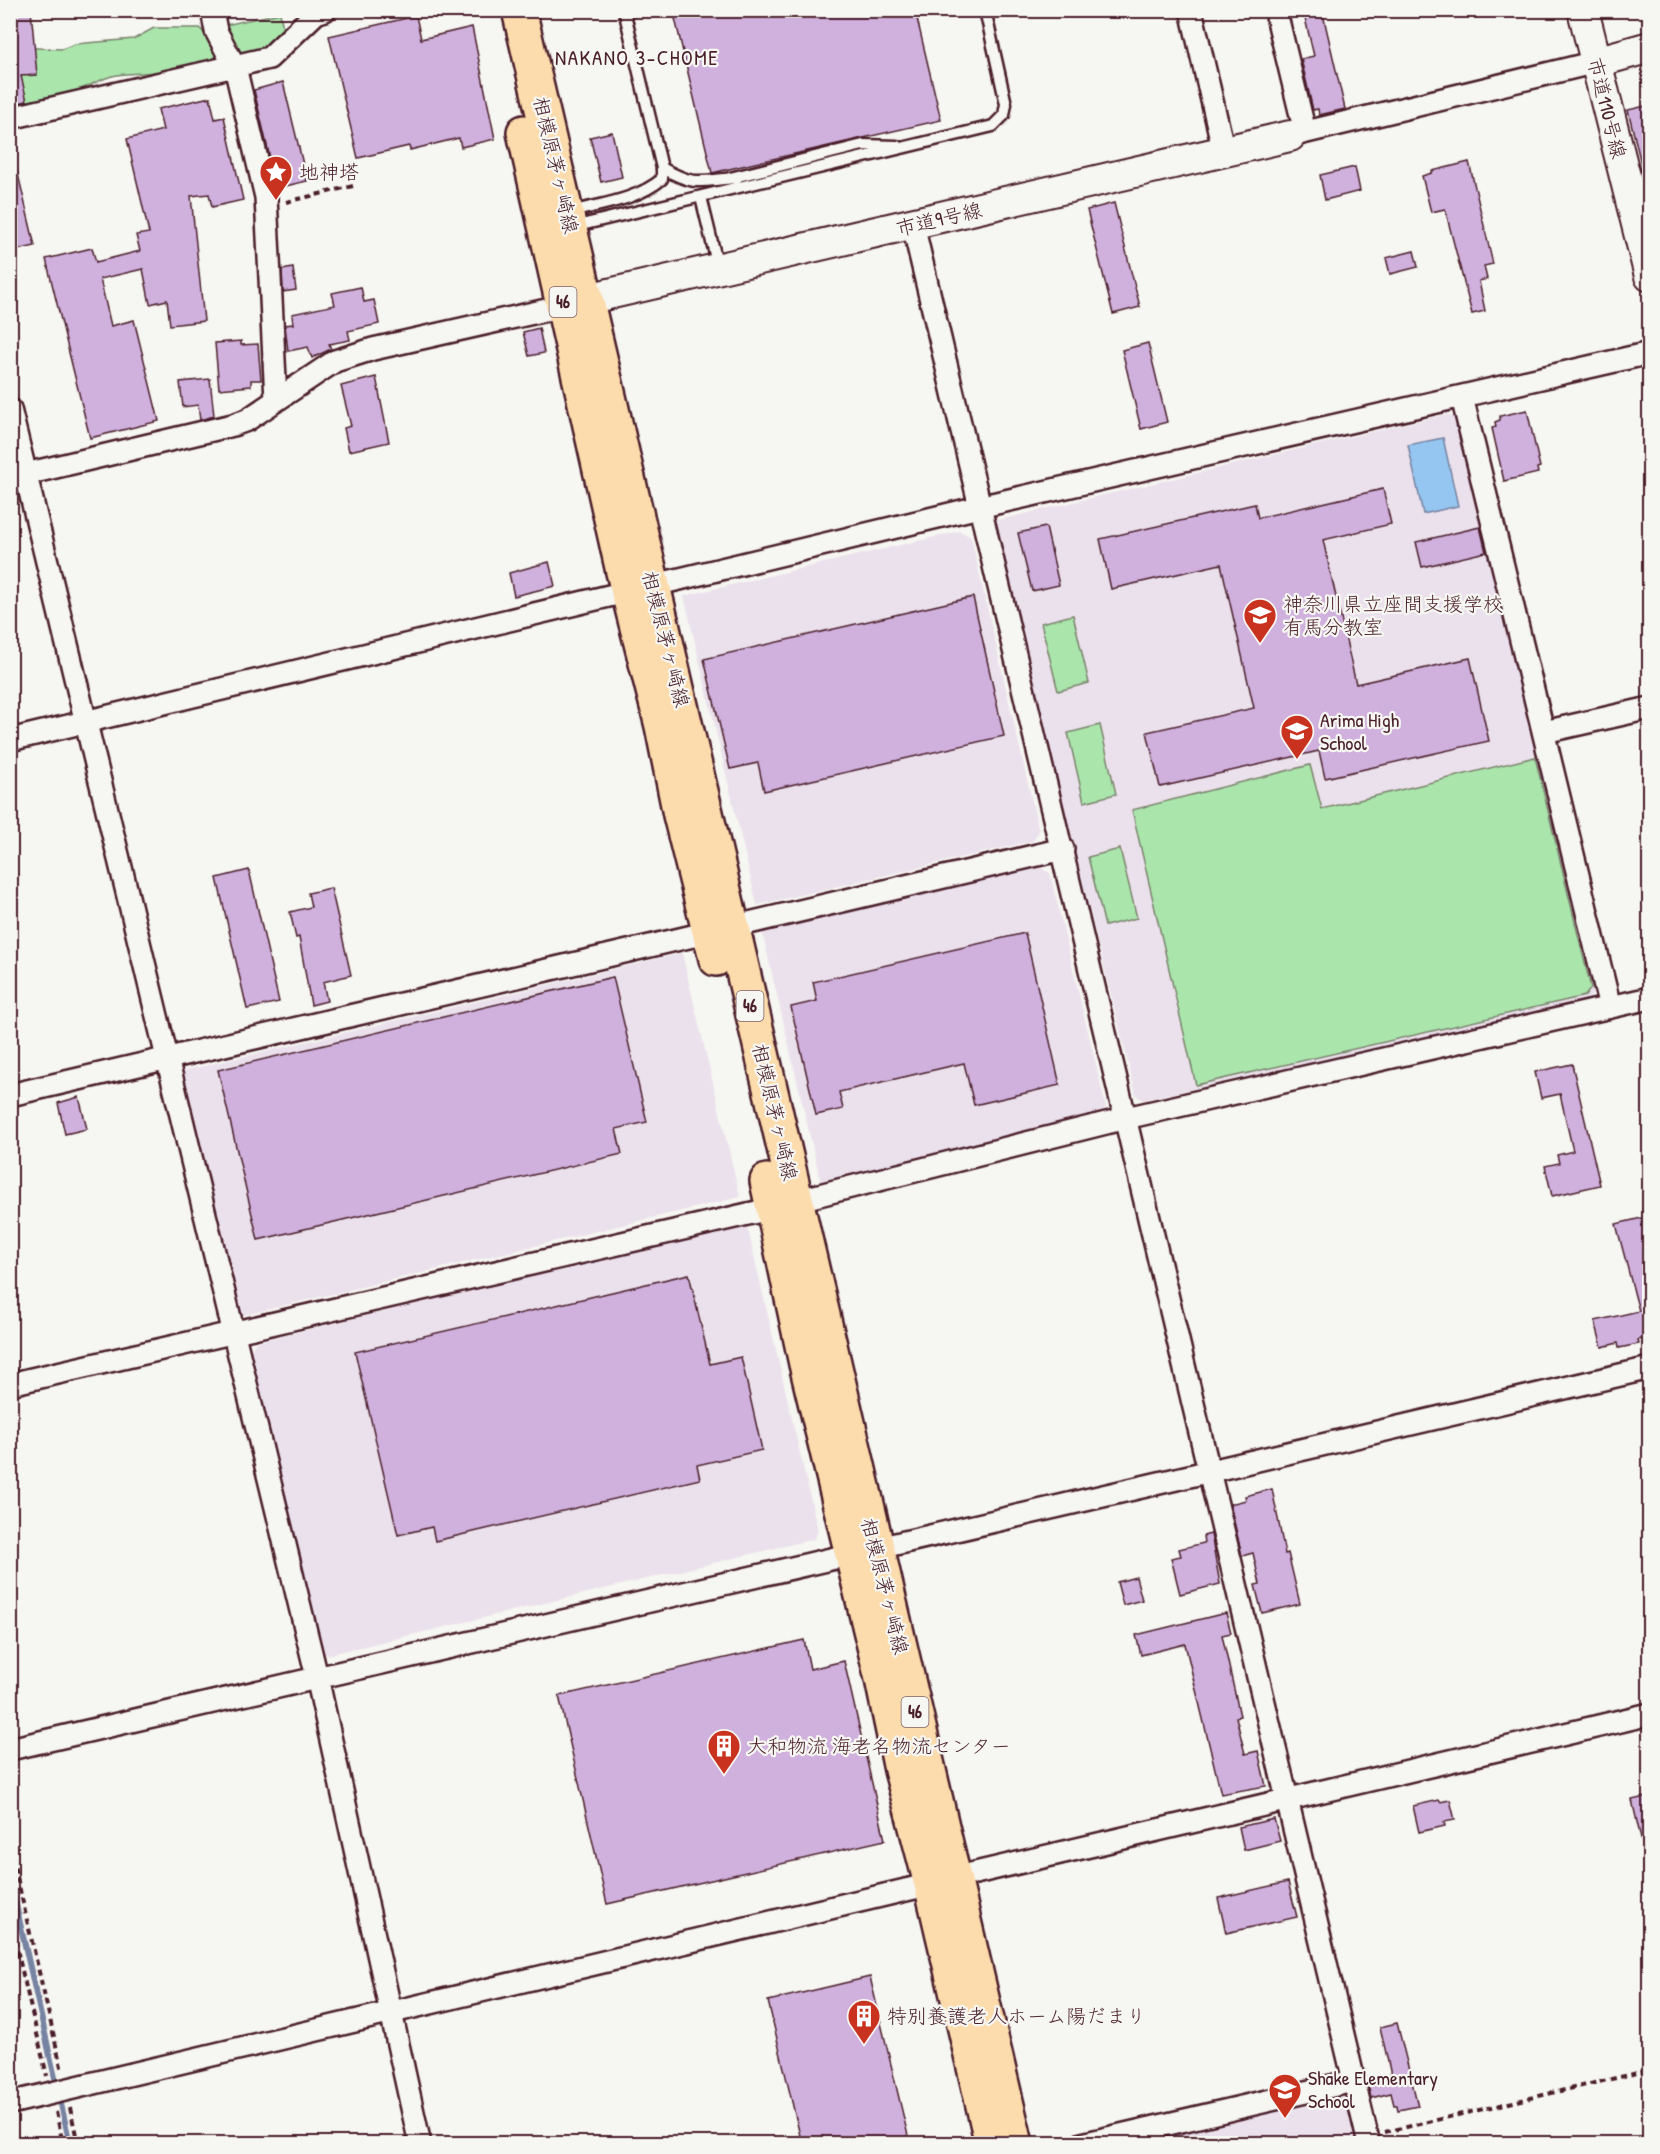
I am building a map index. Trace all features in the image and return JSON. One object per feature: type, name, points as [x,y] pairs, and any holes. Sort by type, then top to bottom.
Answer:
[{"type":"main road","name":"相模原茅ヶ崎線","points":[[497,10],[576,303],[642,590],[662,726],[680,815],[709,932],[784,1204],[806,1364],[864,1550],[901,1770],[943,1881],[1016,2144]]},
{"type":"main road","name":"相模原茅ヶ崎線","points":[[519,10],[568,220],[576,303]]},
{"type":"main road","name":"相模原茅ヶ崎線","points":[[943,1881],[993,2144]]},
{"type":"street","points":[[212,10],[216,31],[235,67],[267,206],[276,400]]},
{"type":"street","points":[[10,118],[269,58],[316,13],[325,10]]},
{"type":"street","points":[[1191,10],[1224,152]]},
{"type":"street","name":"市道110号線","points":[[1583,10],[1650,276]]},
{"type":"street","points":[[1276,12],[1298,134],[1596,62],[1650,46]]},
{"type":"street","name":"市道9号線","points":[[576,303],[1298,134]]},
{"type":"street","points":[[913,225],[1368,2140]]},
{"type":"street","points":[[26,474],[247,420],[335,361],[374,349],[576,303]]},
{"type":"street","points":[[10,740],[642,590],[979,507],[1650,353]]},
{"type":"street","points":[[1462,397],[1610,1007]]},
{"type":"street","points":[[10,409],[14,438],[26,474],[316,1677],[420,2144]]},
{"type":"street","points":[[1544,732],[1650,708]]},
{"type":"street","points":[[10,1095],[1063,849]]},
{"type":"street","points":[[10,1384],[784,1204],[1126,1118],[1650,998]]},
{"type":"street","points":[[10,1749],[864,1550],[1209,1473],[1650,1368]]},
{"type":"street","points":[[10,2103],[1650,1714]]},
{"type":"street","points":[[1082,2144],[1353,2081]]},
{"type":"lane","points":[[568,220],[651,188],[662,180],[662,168],[624,10]]},
{"type":"lane","points":[[568,220],[701,197],[993,126],[1004,115],[1006,104],[985,10]]},
{"type":"lane","points":[[662,168],[685,181],[698,183],[730,178],[863,144],[915,146]]},
{"type":"lane","points":[[730,178],[773,180]]},
{"type":"lane","points":[[701,197],[719,269]]},
{"type":"path","points":[[267,206],[353,186]]},
{"type":"path","points":[[10,1847],[58,2092],[63,2144]]},
{"type":"path","points":[[10,1920],[58,2092],[78,2144]]},
{"type":"path","points":[[1368,2140],[1650,2070]]},
{"type":"shaded area","name":"Arima High School","points":[[1447,414],[1460,419],[1598,988],[1588,1000],[1143,1100],[1136,1095],[995,531],[998,520]]},
{"type":"shaded area","points":[[960,531],[971,537],[1039,831],[1033,841],[757,905],[684,596]]},
{"type":"shaded area","points":[[1039,867],[1050,873],[1106,1107],[1099,1118],[821,1183],[762,931]]},
{"type":"shaded area","points":[[682,953],[740,1197],[240,1316],[182,1071]]},
{"type":"shaded area","points":[[741,1226],[748,1230],[818,1531],[814,1539],[327,1655],[320,1651],[249,1353],[256,1342]]},
{"type":"shaded area","name":"Shake Elementary School","points":[[1341,2089],[1349,2094],[1360,2144],[1112,2144]]},
{"type":"green space","points":[[280,13],[284,34],[268,49],[237,56],[221,26]]},
{"type":"green space","points":[[154,28],[200,28],[218,52],[201,65],[172,71],[117,75],[65,96],[11,109],[11,47],[62,49],[75,44],[134,39]]},
{"type":"green space","points":[[1073,615],[1089,683],[1058,691],[1041,623]]},
{"type":"green space","points":[[1100,725],[1116,794],[1084,802],[1068,733]]},
{"type":"green space","points":[[1535,757],[1591,988],[1585,996],[1196,1085],[1132,810],[1310,765],[1322,809]]},
{"type":"green space","points":[[1120,849],[1137,918],[1105,926],[1088,857]]},
{"type":"water","points":[[1443,438],[1458,506],[1423,514],[1408,445]]},
{"type":"building","points":[[10,10],[31,10],[37,75],[21,76],[27,101],[10,105]]},
{"type":"building","points":[[673,10],[915,10],[941,120],[712,173]]},
{"type":"building","points":[[1303,10],[1322,10],[1345,109],[1319,115],[1318,109],[1313,110],[1301,59],[1314,56]]},
{"type":"building","points":[[416,16],[421,39],[472,27],[495,139],[461,147],[459,138],[410,150],[409,146],[358,158],[329,36]]},
{"type":"building","points":[[283,82],[307,181],[277,188],[254,90]]},
{"type":"building","points":[[210,97],[215,119],[224,117],[243,200],[212,207],[209,194],[191,196],[204,321],[170,325],[167,300],[150,304],[143,269],[100,279],[111,326],[134,320],[159,421],[90,438],[46,259],[92,248],[96,262],[140,251],[136,235],[149,233],[127,139],[163,130],[158,109]]},
{"type":"building","points":[[1650,105],[1650,171],[1643,172],[1628,110]]},
{"type":"building","points":[[612,132],[622,177],[601,182],[590,137]]},
{"type":"building","points":[[1469,162],[1493,264],[1484,266],[1487,279],[1479,281],[1485,311],[1472,314],[1445,209],[1431,212],[1422,176],[1432,171]]},
{"type":"building","points":[[1355,167],[1360,191],[1325,200],[1320,175]]},
{"type":"building","points":[[17,170],[35,246],[13,251],[10,240],[10,171]]},
{"type":"building","points":[[1114,203],[1140,307],[1113,314],[1087,210]]},
{"type":"building","points":[[1414,251],[1418,267],[1390,274],[1386,258]]},
{"type":"building","points":[[293,268],[296,290],[283,292],[282,270]]},
{"type":"building","points":[[361,287],[364,302],[374,300],[379,324],[348,331],[350,340],[329,344],[331,349],[312,358],[308,347],[288,351],[285,325],[293,324],[292,314],[335,305],[332,293]]},
{"type":"building","points":[[539,328],[544,353],[529,356],[523,332]]},
{"type":"building","points":[[241,341],[241,345],[258,344],[261,380],[251,380],[251,386],[219,389],[215,343]]},
{"type":"building","points":[[1148,343],[1167,422],[1141,429],[1122,350]]},
{"type":"building","points":[[376,377],[389,442],[349,451],[344,428],[351,426],[341,386]]},
{"type":"building","points":[[210,379],[214,416],[200,420],[198,405],[183,407],[180,382]]},
{"type":"building","points":[[1527,410],[1540,467],[1537,468],[1538,473],[1504,481],[1492,428],[1496,427],[1495,422],[1500,420],[1500,416]]},
{"type":"building","points":[[1383,489],[1391,524],[1323,540],[1356,684],[1470,658],[1489,741],[1325,778],[1319,751],[1160,787],[1147,732],[1254,708],[1221,564],[1111,589],[1100,539],[1255,504],[1258,518]]},
{"type":"building","points":[[1046,527],[1059,585],[1032,591],[1018,533]]},
{"type":"building","points":[[1480,527],[1486,552],[1422,567],[1416,542]]},
{"type":"building","points":[[549,562],[555,586],[514,596],[509,573]]},
{"type":"building","points":[[973,597],[1004,736],[764,791],[758,763],[730,769],[704,659]]},
{"type":"building","points":[[249,870],[279,1002],[247,1009],[217,878]]},
{"type":"building","points":[[331,888],[351,975],[323,982],[327,1001],[311,1005],[299,937],[296,938],[290,912],[311,907],[308,893]]},
{"type":"building","points":[[1025,933],[1060,1085],[974,1105],[964,1063],[839,1092],[843,1109],[816,1115],[791,1007],[817,1001],[813,982]]},
{"type":"building","points":[[613,977],[647,1122],[616,1129],[622,1154],[258,1240],[218,1070]]},
{"type":"building","points":[[1572,1064],[1600,1185],[1552,1196],[1545,1166],[1559,1163],[1557,1155],[1573,1151],[1560,1094],[1541,1098],[1535,1072]]},
{"type":"building","points":[[79,1097],[87,1129],[65,1134],[58,1103]]},
{"type":"building","points":[[1650,1216],[1650,1337],[1638,1340],[1639,1344],[1619,1348],[1618,1343],[1602,1347],[1595,1321],[1639,1311],[1616,1224]]},
{"type":"building","points":[[689,1274],[710,1364],[741,1357],[762,1450],[697,1465],[700,1479],[435,1541],[432,1527],[398,1535],[355,1352]]},
{"type":"building","points":[[1272,1489],[1285,1554],[1288,1553],[1300,1604],[1262,1613],[1255,1585],[1260,1584],[1253,1553],[1242,1556],[1230,1504],[1246,1500],[1245,1496]]},
{"type":"building","points":[[1211,1534],[1220,1584],[1180,1594],[1171,1558],[1181,1556],[1179,1549],[1204,1543],[1203,1536]]},
{"type":"building","points":[[1136,1577],[1142,1600],[1123,1605],[1117,1582]]},
{"type":"building","points":[[1226,1613],[1231,1633],[1222,1635],[1240,1716],[1236,1717],[1245,1754],[1258,1751],[1266,1786],[1221,1794],[1185,1644],[1141,1655],[1136,1635]]},
{"type":"building","name":"大和物流 海老名物流センター","points":[[804,1640],[810,1669],[844,1661],[885,1840],[607,1904],[559,1696]]},
{"type":"building","points":[[1650,1796],[1650,1847],[1643,1848],[1632,1800]]},
{"type":"building","points":[[1439,1800],[1440,1802],[1450,1800],[1455,1820],[1444,1822],[1445,1826],[1419,1832],[1413,1806]]},
{"type":"building","points":[[1274,1819],[1280,1841],[1244,1850],[1239,1827]]},
{"type":"building","points":[[1288,1882],[1297,1917],[1226,1933],[1218,1898]]},
{"type":"building","name":"特別養護老人ホーム陽だまり","points":[[870,1977],[910,2144],[802,2144],[768,2001]]},
{"type":"building","points":[[1397,2023],[1418,2106],[1398,2110],[1391,2093],[1371,2098],[1367,2081],[1391,2075],[1380,2027]]},
{"type":"waterway","points":[[10,1879],[70,2144]]},
{"type":"place","name":"地神塔","points":[[276,201]]},
{"type":"place","name":"神奈川県立座間支援学校 有馬分教室","points":[[1260,644]]},
{"type":"place","name":"Arima High School","points":[[1297,760]]},
{"type":"place","name":"大和物流 海老名物流センター","points":[[724,1775]]},
{"type":"place","name":"特別養護老人ホーム陽だまり","points":[[864,2045]]},
{"type":"place","name":"Shake Elementary School","points":[[1285,2119]]},
{"type":"district","name":"NAKANO 3-CHOME","points":[[637,58]]}]
